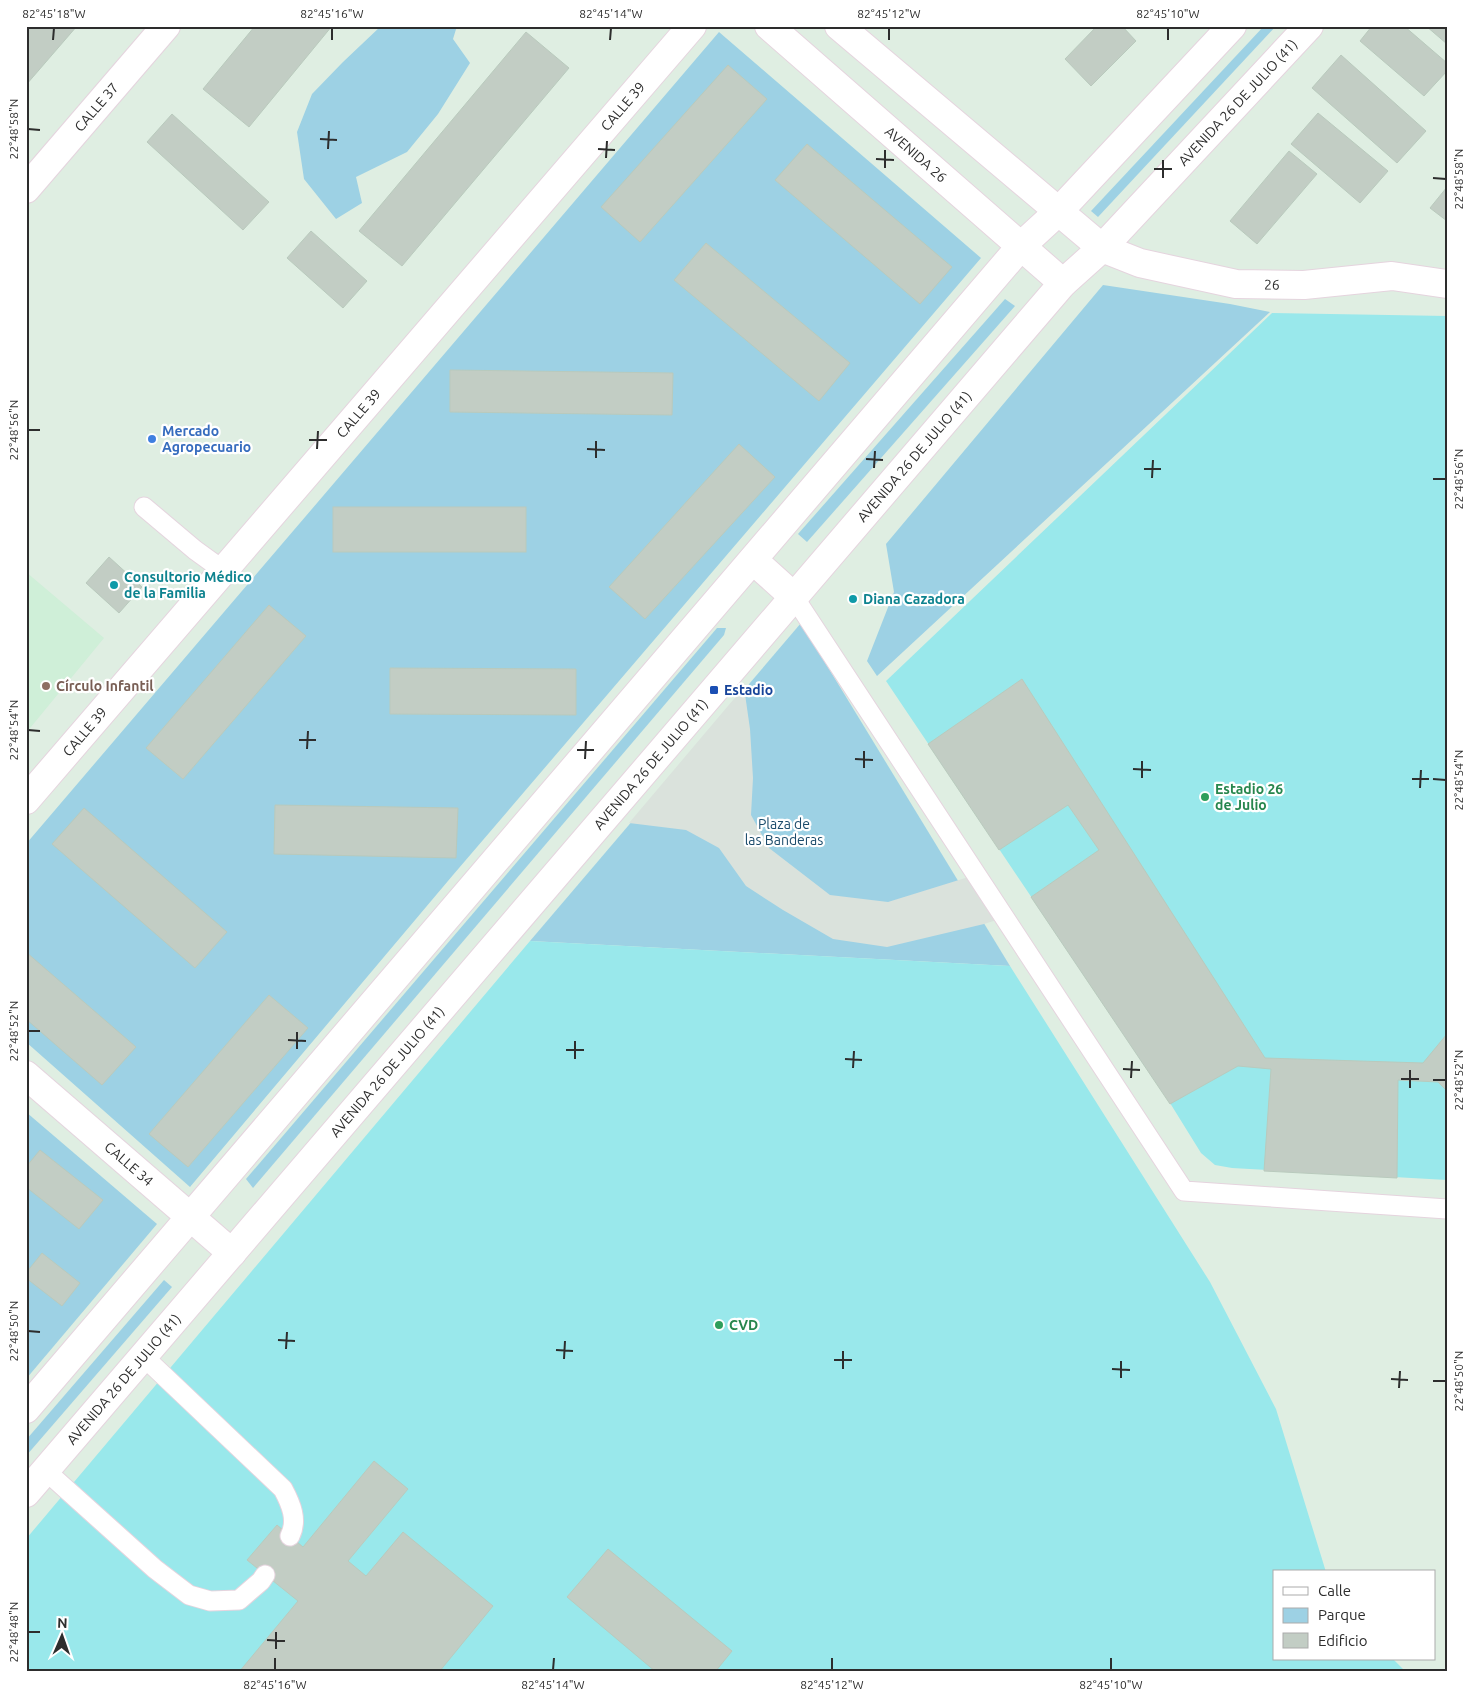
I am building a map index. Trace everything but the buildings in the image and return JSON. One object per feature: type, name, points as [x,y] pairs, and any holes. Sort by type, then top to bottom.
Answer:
[{"type":"main road","name":"CALLE 37","points":[[26,189],[166,26]]},
{"type":"main road","name":"CALLE 39","points":[[26,800],[692,26]]},
{"type":"main road","name":"AVENIDA 26","points":[[769,26],[1063,283]]},
{"type":"main road","points":[[839,26],[1102,248]]},
{"type":"main road","points":[[26,1409],[1021,246],[1059,211],[1232,26]]},
{"type":"main road","name":"AVENIDA 26 DE JULIO (41)","points":[[26,1493],[1063,283],[1102,248],[1309,26]]},
{"type":"main road","name":"26","points":[[1102,248],[1140,263],[1236,284],[1304,285],[1392,276],[1447,284]]},
{"type":"main road","points":[[753,560],[794,597]]},
{"type":"main road","name":"CALLE 34","points":[[26,1075],[232,1252]]},
{"type":"lane","points":[[144,507],[195,550],[224,571]]},
{"type":"lane","points":[[794,597],[1184,1191],[1447,1209]]},
{"type":"lane","points":[[144,1356],[283,1489],[292,1507],[294,1527],[290,1536]]},
{"type":"lane","points":[[46,1470],[155,1569],[189,1595],[210,1601],[239,1600],[261,1581],[265,1575]]},
{"type":"shaded area","name":"Estadio 26 de Julio","points":[[1272,313],[1447,316],[1447,1180],[1232,1168],[1215,1165],[1201,1153],[1170,1103],[886,681]]},
{"type":"shaded area","name":"Círculo Infantil","points":[[26,572],[104,638],[26,733]]},
{"type":"shaded area","points":[[744,687],[750,729],[753,778],[751,815],[769,848],[830,895],[888,902],[975,875],[1003,918],[887,947],[833,939],[746,886],[719,848],[686,830],[629,823]]},
{"type":"shaded area","name":"CVD","points":[[530,941],[1010,966],[1210,1282],[1276,1409],[1325,1570],[1273,1570],[1273,1660],[1394,1660],[1406,1672],[26,1672],[26,1539]]},
{"type":"green space","points":[[381,26],[457,26],[453,39],[470,63],[438,114],[407,152],[356,177],[362,203],[336,219],[304,179],[297,132],[312,94]]},
{"type":"green space","points":[[1264,26],[1276,26],[1098,217],[1091,211]]},
{"type":"green space","points":[[719,32],[981,258],[453,875],[190,1187],[26,1042],[26,844]]},
{"type":"green space","points":[[1103,285],[1230,304],[1270,312],[877,676],[867,661],[894,592],[886,544]]},
{"type":"green space","points":[[1005,299],[1015,306],[807,542],[798,534]]},
{"type":"green space","name":"Plaza de las Banderas","points":[[801,623],[1010,966],[530,941]]},
{"type":"green space","points":[[717,628],[726,628],[724,635],[253,1188],[246,1179]]},
{"type":"green space","points":[[26,1112],[157,1224],[26,1379]]},
{"type":"green space","points":[[164,1280],[172,1287],[26,1456],[26,1440]]},
{"type":"place","name":"Mercado Agropecuario","points":[[152,439]]},
{"type":"place","name":"Consultorio Médico de la Familia","points":[[114,585]]},
{"type":"place","name":"Diana Cazadora","points":[[853,599]]},
{"type":"place","name":"Círculo Infantil","points":[[46,686]]},
{"type":"place","name":"Estadio","points":[[714,690]]},
{"type":"place","name":"Estadio 26 de Julio","points":[[1205,797]]},
{"type":"place","name":"CVD","points":[[719,1325]]}]
